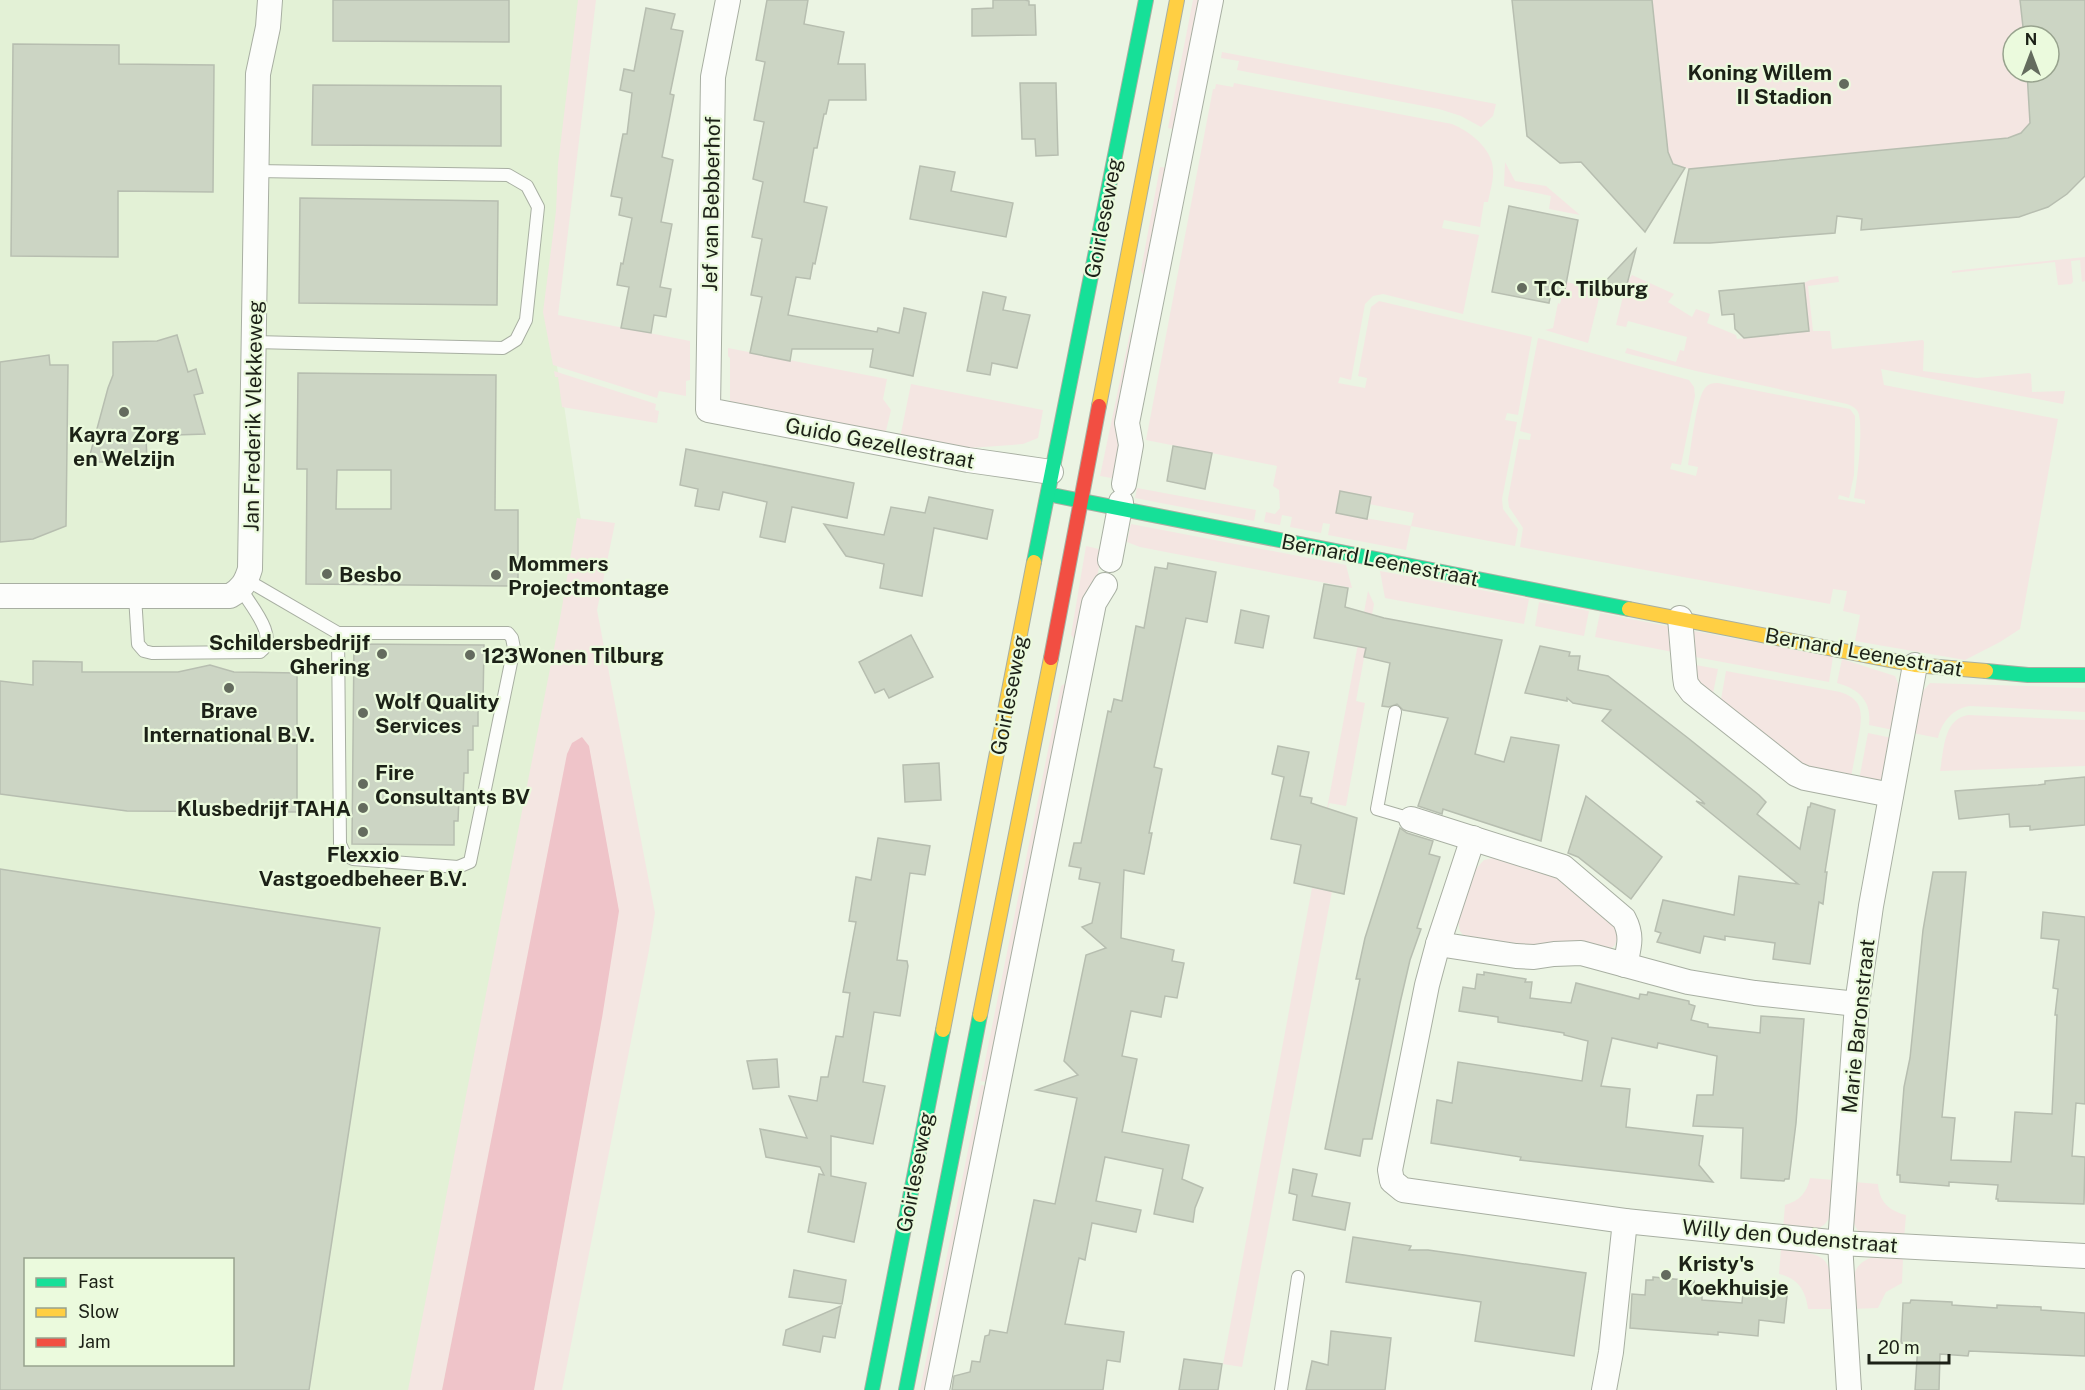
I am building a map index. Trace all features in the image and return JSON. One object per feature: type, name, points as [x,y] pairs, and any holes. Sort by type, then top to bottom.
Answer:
[{"type":"street","name":"Jan Frederik Vlekkeweg","points":[[244,584],[250,569],[258,74],[268,27],[270,0]]},
{"type":"street","name":"Jef van Bebberhof","points":[[708,410],[713,77],[728,0]]},
{"type":"street","name":"Goirleseweg","points":[[872,1390],[1146,0]]},
{"type":"street","name":"Goirleseweg","points":[[906,1390],[1052,651],[1177,0]]},
{"type":"street","points":[[1110,560],[1131,445],[1127,423],[1211,0]]},
{"type":"street","points":[[1117,306],[1149,313]]},
{"type":"street","points":[[1065,408],[1097,414]]},
{"type":"street","name":"Guido Gezellestraat","points":[[708,410],[968,460],[1049,483]]},
{"type":"street","name":"Bernard Leenestraat","points":[[1049,483],[1080,500],[1121,498],[1680,618],[1915,665],[2028,675],[2085,675]]},
{"type":"street","points":[[0,596],[230,596],[244,584]]},
{"type":"street","points":[[937,1390],[1094,603],[1105,585]]},
{"type":"street","points":[[1680,618],[1686,684],[1692,692],[1796,774],[1805,778],[1891,795]]},
{"type":"street","points":[[1019,646],[1083,656]]},
{"type":"street","name":"Marie Baronstraat","points":[[1849,1390],[1840,1243],[1857,1004],[1871,906],[1915,665]]},
{"type":"street","points":[[1411,819],[1563,867],[1624,918],[1630,930],[1631,942],[1625,965]]},
{"type":"street","points":[[1473,838],[1438,944],[1516,956],[1534,957],[1581,953],[1688,982],[1755,993],[1857,1004]]},
{"type":"street","name":"Willy den Oudenstraat","points":[[1438,944],[1427,985],[1390,1170],[1392,1182],[1403,1190],[1625,1221],[1840,1243],[2085,1256]]},
{"type":"street","points":[[1604,1390],[1611,1352],[1625,1221]]},
{"type":"lane","points":[[254,342],[503,348],[516,340],[526,320],[538,207],[526,186],[508,175],[256,171]]},
{"type":"lane","points":[[135,596],[138,644],[144,651],[152,653],[260,652],[265,648],[268,640],[266,630],[244,584]]},
{"type":"lane","points":[[244,584],[338,633],[508,633],[512,638],[514,648],[470,862],[458,867],[353,858],[345,855],[340,844],[338,633]]},
{"type":"lane","points":[[1395,712],[1377,809],[1411,819]]},
{"type":"lane","points":[[1281,1390],[1298,1277]]},
{"type":"shaded area","points":[[0,0],[581,0],[547,312],[564,405],[582,527],[423,1390],[0,1390]]},
{"type":"shaded area","points":[[578,0],[596,0],[558,315],[690,341],[690,380],[686,381],[686,396],[659,391],[657,398],[553,365],[543,312]]},
{"type":"shaded area","points":[[1193,0],[1204,0],[1179,130],[1168,128]]},
{"type":"shaded area","name":"Koning Willem II Stadion","points":[[1652,0],[2020,0],[2023,24],[2001,24],[2001,84],[2028,84],[2030,123],[2021,133],[2008,138],[1689,169],[1673,164],[1667,151]]},
{"type":"shaded area","points":[[1222,52],[1496,104],[1493,116],[1481,127],[1461,116],[1439,109],[1237,70],[1239,61],[1221,58]]},
{"type":"shaded area","points":[[1234,83],[1452,124],[1472,136],[1489,154],[1493,177],[1488,202],[1484,202],[1480,227],[1444,220],[1442,228],[1479,235],[1463,314],[1383,294],[1373,296],[1365,304],[1351,380],[1340,377],[1338,383],[1365,388],[1367,378],[1358,376],[1371,307],[1379,301],[1532,337],[1518,415],[1507,413],[1505,420],[1517,422],[1502,499],[1503,509],[1518,529],[1515,546],[1411,526],[1406,550],[1328,535],[1330,524],[1323,523],[1321,533],[1290,527],[1292,517],[1282,515],[1280,525],[1264,522],[1266,512],[1275,514],[1280,508],[1279,490],[1273,486],[1277,466],[1146,440],[1213,89],[1216,84],[1233,87]],"holes":[[[1340,491],[1370,497],[1369,504],[1414,513],[1411,526],[1336,513]]]},
{"type":"shaded area","points":[[1505,162],[1515,181],[1546,186],[1580,215],[1549,209],[1551,196],[1504,186]]},
{"type":"shaded area","points":[[1160,167],[1171,168],[1145,279],[1141,270]]},
{"type":"shaded area","points":[[2085,257],[2085,281],[2082,282],[2080,260],[2071,261],[2073,282],[2071,284],[2058,285],[2055,262],[1952,273],[1952,271]]},
{"type":"shaded area","points":[[1632,275],[1674,294],[1668,302],[1692,317],[1696,309],[1710,314],[1707,323],[1736,335],[1737,339],[1809,331],[1804,283],[1838,276],[1839,282],[1808,286],[1813,331],[1830,331],[1832,349],[1923,340],[1923,371],[1977,378],[2029,373],[2031,374],[2032,392],[2065,391],[2063,404],[1881,369],[1884,385],[2058,419],[2020,629],[1965,660],[1855,641],[1860,615],[1843,611],[1847,591],[1833,589],[1830,604],[1520,547],[1523,528],[1509,507],[1508,499],[1519,439],[1530,440],[1531,434],[1520,431],[1538,338],[1689,380],[1694,387],[1695,396],[1681,465],[1672,463],[1670,469],[1696,476],[1698,467],[1688,465],[1699,402],[1705,388],[1709,385],[1718,383],[1850,409],[1855,416],[1854,475],[1849,498],[1839,495],[1838,499],[1865,504],[1865,500],[1854,498],[1860,441],[1860,419],[1856,409],[1847,404],[1625,353],[1627,348],[1676,362],[1680,350],[1684,351],[1687,337],[1628,321],[1626,327],[1616,325],[1626,284]]},
{"type":"shaded area","points":[[1566,282],[1601,290],[1588,343],[1545,330],[1553,328],[1558,303],[1560,304],[1562,295],[1564,295]]},
{"type":"shaded area","points":[[1135,329],[1117,479],[1100,476],[1130,333]]},
{"type":"shaded area","points":[[728,348],[887,379],[883,399],[891,410],[885,435],[730,405]]},
{"type":"shaded area","points":[[554,371],[656,404],[655,410],[659,411],[657,423],[562,407],[558,377],[555,377]]},
{"type":"shaded area","points":[[911,384],[1043,410],[1038,438],[1023,444],[959,448],[900,438]]},
{"type":"shaded area","points":[[1137,488],[1256,510],[1254,521],[1135,498]]},
{"type":"shaded area","points":[[577,518],[615,523],[597,610],[655,913],[649,950],[562,1390],[534,1390],[602,1018],[569,748],[442,1390],[408,1390],[561,613]]},
{"type":"shaded area","points":[[1131,524],[1346,565],[1352,588],[1140,547],[1127,542]]},
{"type":"shaded area","points":[[1086,546],[1103,550],[1096,581],[1075,640],[1071,635]]},
{"type":"shaded area","points":[[1380,571],[1529,599],[1524,624],[1385,598]]},
{"type":"shaded area","points":[[1368,591],[1374,604],[1356,701],[1365,703],[1346,806],[1329,803],[1318,867],[1316,867]]},
{"type":"shaded area","points":[[1539,602],[1589,611],[1584,636],[1535,626]]},
{"type":"shaded area","points":[[1600,613],[1672,627],[1673,652],[1595,637]]},
{"type":"shaded area","points":[[1689,630],[1833,657],[1829,682],[1690,656]]},
{"type":"shaded area","points":[[1842,659],[1895,676],[1900,688],[1893,730],[1869,725],[1868,709],[1862,697],[1852,689],[1837,683]]},
{"type":"shaded area","points":[[1690,664],[1718,669],[1712,698],[1698,687]]},
{"type":"shaded area","points":[[1726,671],[1840,692],[1854,700],[1861,717],[1851,778],[1807,771],[1720,705]]},
{"type":"shaded area","points":[[1066,683],[992,1083],[981,1081],[1061,686]]},
{"type":"shaded area","points":[[1930,683],[2085,688],[2085,712],[1970,706],[1959,709],[1949,716],[1938,738],[1913,733],[1922,692]]},
{"type":"shaded area","points":[[1968,715],[2085,720],[2085,766],[1940,771],[1949,729],[1960,718]]},
{"type":"shaded area","points":[[1868,733],[1892,738],[1884,776],[1879,781],[1859,780]]},
{"type":"shaded area","points":[[582,737],[589,746],[619,911],[602,1018],[534,1390],[442,1390],[567,754],[572,743]]},
{"type":"shaded area","points":[[1493,858],[1559,879],[1614,920],[1619,932],[1615,945],[1609,950],[1527,948],[1466,939],[1460,931],[1458,921],[1474,871],[1484,860]]},
{"type":"shaded area","points":[[1312,888],[1332,891],[1242,1367],[1223,1364]]},
{"type":"shaded area","points":[[981,1085],[991,1087],[931,1390],[920,1390]]},
{"type":"shaded area","points":[[1810,1178],[1834,1180],[1831,1215],[1825,1224],[1816,1230],[1783,1229],[1785,1205],[1802,1196]]},
{"type":"shaded area","points":[[1854,1182],[1878,1184],[1880,1195],[1886,1204],[1906,1215],[1904,1239],[1861,1234],[1852,1216]]},
{"type":"shaded area","points":[[1781,1249],[1811,1254],[1826,1262],[1831,1279],[1833,1309],[1808,1309],[1800,1286],[1779,1274]]},
{"type":"shaded area","points":[[1871,1258],[1903,1259],[1902,1283],[1886,1292],[1878,1308],[1852,1309],[1852,1285],[1855,1272],[1858,1266]]},
{"type":"building","points":[[333,0],[509,0],[509,42],[333,41]]},
{"type":"building","points":[[767,0],[808,0],[804,24],[844,32],[838,64],[865,64],[866,100],[829,100],[826,114],[824,114],[817,148],[814,148],[804,202],[827,207],[810,279],[796,277],[788,315],[877,332],[878,328],[899,333],[904,308],[926,313],[913,376],[870,367],[873,349],[792,349],[790,361],[750,353],[762,297],[751,295],[762,239],[752,237],[763,182],[753,179],[764,122],[754,120],[765,62],[756,60]]},
{"type":"building","points":[[993,0],[1025,0],[1029,1],[1029,5],[1035,5],[1036,35],[972,36],[972,9],[993,8]]},
{"type":"building","points":[[1512,0],[1652,0],[1668,152],[1673,164],[1685,168],[1645,232],[1581,162],[1560,163],[1527,136]]},
{"type":"building","points":[[2020,0],[2085,0],[2085,176],[2067,194],[2048,207],[2019,217],[1861,230],[1862,219],[1837,216],[1835,233],[1710,243],[1674,243],[1689,169],[2008,138],[2021,133],[2030,123],[2028,84],[2061,84],[2061,24],[2023,24]]},
{"type":"building","points":[[646,8],[675,14],[671,29],[683,31],[670,94],[674,95],[662,157],[673,160],[661,222],[672,224],[660,287],[671,289],[666,317],[654,315],[651,333],[621,328],[629,287],[617,285],[632,218],[619,215],[622,198],[611,196],[623,134],[627,134],[632,93],[620,90],[624,69],[634,71]]},
{"type":"building","points":[[13,44],[119,45],[119,64],[214,65],[213,192],[118,191],[118,257],[11,256]]},
{"type":"building","points":[[1020,83],[1056,83],[1058,155],[1036,156],[1035,139],[1022,139]]},
{"type":"building","points":[[313,85],[501,86],[501,146],[312,145]]},
{"type":"building","points":[[920,166],[955,172],[951,191],[1013,203],[1006,237],[910,219]]},
{"type":"building","points":[[300,198],[498,201],[497,305],[299,303]]},
{"type":"building","points":[[1509,206],[1578,220],[1564,295],[1551,293],[1549,303],[1492,292]]},
{"type":"building","points":[[1636,249],[1624,296],[1597,290]]},
{"type":"building","points":[[1804,283],[1809,331],[1744,338],[1735,329],[1734,314],[1722,315],[1719,291]]},
{"type":"building","points":[[983,292],[1006,297],[1003,310],[1030,315],[1017,368],[992,363],[990,375],[967,371]]},
{"type":"building","points":[[177,335],[188,372],[196,369],[203,393],[194,395],[205,434],[146,436],[147,462],[88,462],[113,375],[113,342],[157,341]]},
{"type":"building","points":[[49,355],[50,365],[68,365],[66,526],[33,539],[0,542],[0,362]]},
{"type":"building","points":[[298,373],[496,375],[495,510],[518,510],[518,586],[306,584],[307,469],[297,469]],"holes":[[[337,470],[391,470],[391,509],[336,509]]]},
{"type":"building","points":[[1173,446],[1212,453],[1205,489],[1167,481]]},
{"type":"building","points":[[686,449],[854,483],[847,518],[792,507],[785,542],[760,537],[767,502],[723,492],[719,510],[695,506],[698,489],[680,485]]},
{"type":"building","points":[[1340,491],[1371,497],[1367,519],[1336,513]]},
{"type":"building","points":[[929,497],[993,510],[987,539],[934,528],[922,596],[880,588],[884,564],[846,556],[824,524],[884,535],[891,507],[925,513]]},
{"type":"building","points":[[1168,563],[1216,572],[1207,622],[1186,618],[1154,767],[1162,769],[1149,833],[1152,833],[1144,874],[1124,870],[1121,938],[1174,950],[1172,961],[1184,963],[1177,998],[1165,996],[1161,1017],[1131,1011],[1122,1056],[1137,1059],[1122,1132],[1189,1145],[1182,1179],[1203,1188],[1195,1208],[1193,1222],[1154,1214],[1163,1169],[1105,1157],[1096,1201],[1141,1210],[1136,1232],[1092,1223],[1085,1260],[1079,1258],[1065,1324],[1124,1332],[1120,1362],[1107,1360],[1103,1390],[952,1390],[954,1376],[970,1372],[972,1361],[980,1362],[985,1336],[989,1335],[990,1330],[1007,1333],[1034,1200],[1055,1204],[1077,1098],[1036,1090],[1078,1075],[1064,1061],[1086,955],[1106,948],[1082,927],[1092,923],[1100,883],[1079,879],[1081,868],[1069,866],[1074,843],[1081,843],[1108,711],[1111,712],[1114,699],[1122,701],[1136,626],[1144,628],[1155,567],[1167,569]]},
{"type":"building","points":[[1324,584],[1348,588],[1345,607],[1384,618],[1502,640],[1475,754],[1504,762],[1511,737],[1559,745],[1541,841],[1443,809],[1442,814],[1418,806],[1448,718],[1403,710],[1397,704],[1389,707],[1382,706],[1390,663],[1364,657],[1366,648],[1314,638]]},
{"type":"building","points":[[1241,610],[1269,616],[1263,648],[1235,643]]},
{"type":"building","points":[[911,635],[933,677],[889,698],[884,689],[875,693],[859,662]]},
{"type":"building","points":[[354,644],[484,645],[483,702],[478,702],[478,726],[473,726],[473,750],[468,750],[468,773],[464,773],[463,797],[459,797],[458,821],[454,821],[454,845],[352,844]]},
{"type":"building","points":[[1540,646],[1570,652],[1569,656],[1580,656],[1578,670],[1608,676],[1688,738],[1759,795],[1766,802],[1757,814],[1800,849],[1808,807],[1811,803],[1835,810],[1825,872],[1827,872],[1823,904],[1819,902],[1810,964],[1773,959],[1775,943],[1725,936],[1725,940],[1704,936],[1700,953],[1657,942],[1661,933],[1655,931],[1663,900],[1734,915],[1739,876],[1798,884],[1696,801],[1705,804],[1701,800],[1602,721],[1611,710],[1573,703],[1567,698],[1567,701],[1525,693]]},
{"type":"building","points":[[33,661],[82,662],[82,672],[178,672],[210,665],[234,672],[297,673],[297,812],[127,811],[0,794],[0,681],[33,685]]},
{"type":"building","points":[[1278,746],[1309,752],[1300,796],[1312,798],[1311,803],[1357,818],[1344,894],[1294,883],[1301,845],[1271,839],[1284,777],[1272,774]]},
{"type":"building","points":[[939,763],[941,800],[905,802],[903,765]]},
{"type":"building","points":[[2085,777],[2085,825],[2030,830],[2030,826],[2010,827],[2009,814],[1959,819],[1955,791],[2038,785],[2045,784],[2045,781]]},
{"type":"building","points":[[1586,796],[1662,857],[1631,899],[1578,857],[1568,853]]},
{"type":"building","points":[[1400,828],[1407,833],[1433,841],[1429,854],[1440,857],[1417,928],[1421,929],[1410,960],[1372,1139],[1363,1139],[1360,1156],[1325,1149],[1360,979],[1356,979],[1365,938]]},
{"type":"building","points":[[878,838],[930,846],[925,875],[910,873],[897,960],[907,961],[908,966],[900,1016],[874,1012],[863,1082],[885,1086],[873,1144],[831,1136],[831,1176],[866,1183],[854,1242],[808,1232],[819,1174],[824,1175],[820,1167],[766,1157],[760,1129],[807,1138],[789,1096],[817,1101],[821,1077],[828,1077],[836,1036],[843,1037],[850,993],[843,992],[856,922],[849,921],[856,877],[871,880]]},
{"type":"building","points":[[0,869],[380,928],[309,1390],[0,1390]]},
{"type":"building","points":[[1933,872],[1966,872],[1942,1117],[1955,1118],[1951,1160],[2011,1162],[2015,1112],[2052,1114],[2058,989],[2053,988],[2059,940],[2041,938],[2043,912],[2085,917],[2085,1104],[2076,1103],[2072,1156],[2085,1157],[2084,1204],[1998,1201],[1996,1199],[1998,1185],[1949,1182],[1949,1186],[1900,1182],[1900,1175],[1897,1175],[1904,1087],[1910,1058],[1923,930]]},
{"type":"building","points":[[1484,972],[1532,982],[1530,998],[1571,1003],[1576,983],[1639,999],[1640,994],[1647,995],[1648,992],[1689,1001],[1689,1004],[1695,1006],[1691,1020],[1708,1024],[1708,1027],[1760,1033],[1761,1016],[1804,1019],[1789,1179],[1784,1181],[1741,1178],[1743,1128],[1693,1126],[1697,1095],[1713,1095],[1717,1056],[1658,1043],[1657,1048],[1612,1038],[1601,1086],[1630,1089],[1626,1127],[1703,1136],[1699,1165],[1713,1182],[1520,1160],[1521,1157],[1431,1143],[1437,1100],[1452,1103],[1458,1062],[1582,1081],[1588,1041],[1564,1035],[1564,1033],[1498,1022],[1498,1017],[1459,1011],[1463,987],[1475,989],[1477,974],[1484,975]]},
{"type":"building","points":[[777,1059],[779,1087],[753,1089],[747,1061]]},
{"type":"building","points":[[1293,1169],[1317,1174],[1312,1196],[1350,1203],[1345,1230],[1293,1220],[1297,1195],[1289,1193]]},
{"type":"building","points":[[1353,1237],[1411,1246],[1409,1250],[1428,1250],[1586,1273],[1574,1356],[1475,1341],[1481,1302],[1346,1282]]},
{"type":"building","points":[[794,1270],[846,1280],[842,1304],[789,1297]]},
{"type":"building","points":[[1653,1277],[1694,1281],[1694,1284],[1702,1284],[1702,1300],[1742,1303],[1743,1292],[1787,1296],[1784,1323],[1759,1320],[1758,1336],[1630,1328],[1632,1294],[1645,1295],[1646,1280],[1653,1280]]},
{"type":"building","points":[[1911,1300],[1952,1302],[1952,1305],[1997,1308],[1997,1305],[2041,1307],[2041,1310],[2085,1313],[2085,1356],[1969,1351],[1968,1356],[1940,1354],[1939,1390],[1915,1390],[1918,1344],[1901,1343],[1903,1303],[1910,1303]]},
{"type":"building","points":[[841,1306],[835,1338],[823,1336],[820,1352],[783,1345],[786,1330]]},
{"type":"building","points":[[1331,1331],[1391,1338],[1385,1390],[1306,1390],[1312,1361],[1328,1365]]},
{"type":"building","points":[[1184,1359],[1222,1364],[1218,1390],[1179,1390]]},
{"type":"traffic: fast","points":[[1034,562],[1146,0]]},
{"type":"traffic: fast","points":[[1057,496],[1629,609]]},
{"type":"traffic: fast","points":[[1986,671],[2028,675],[2085,675]]},
{"type":"traffic: fast","points":[[906,1390],[980,1015]]},
{"type":"traffic: fast","points":[[872,1390],[943,1030]]},
{"type":"traffic: slow","points":[[1099,406],[1177,0]]},
{"type":"traffic: slow","points":[[943,1030],[1034,562]]},
{"type":"traffic: slow","points":[[1629,609],[1915,665],[1986,671]]},
{"type":"traffic: slow","points":[[980,1015],[1051,658]]},
{"type":"traffic: jam","points":[[1051,658],[1099,406]]},
{"type":"place","name":"Koning Willem II Stadion","points":[[1844,84]]},
{"type":"place","name":"T.C. Tilburg","points":[[1522,288]]},
{"type":"place","name":"Kayra Zorg en Welzijn","points":[[124,412]]},
{"type":"place","name":"Besbo","points":[[327,574]]},
{"type":"place","name":"Mommers Projectmontage","points":[[496,575]]},
{"type":"place","name":"Schildersbedrijf Ghering","points":[[382,654]]},
{"type":"place","name":"123Wonen Tilburg","points":[[470,655]]},
{"type":"place","name":"Brave International B.V.","points":[[229,688]]},
{"type":"place","name":"Wolf Quality Services","points":[[363,713]]},
{"type":"place","name":"Fire Consultants BV","points":[[363,784]]},
{"type":"place","name":"Klusbedrijf TAHA","points":[[363,808]]},
{"type":"place","name":"Flexxio Vastgoedbeheer B.V.","points":[[363,832]]},
{"type":"place","name":"Kristy's Koekhuisje","points":[[1666,1275]]}]
